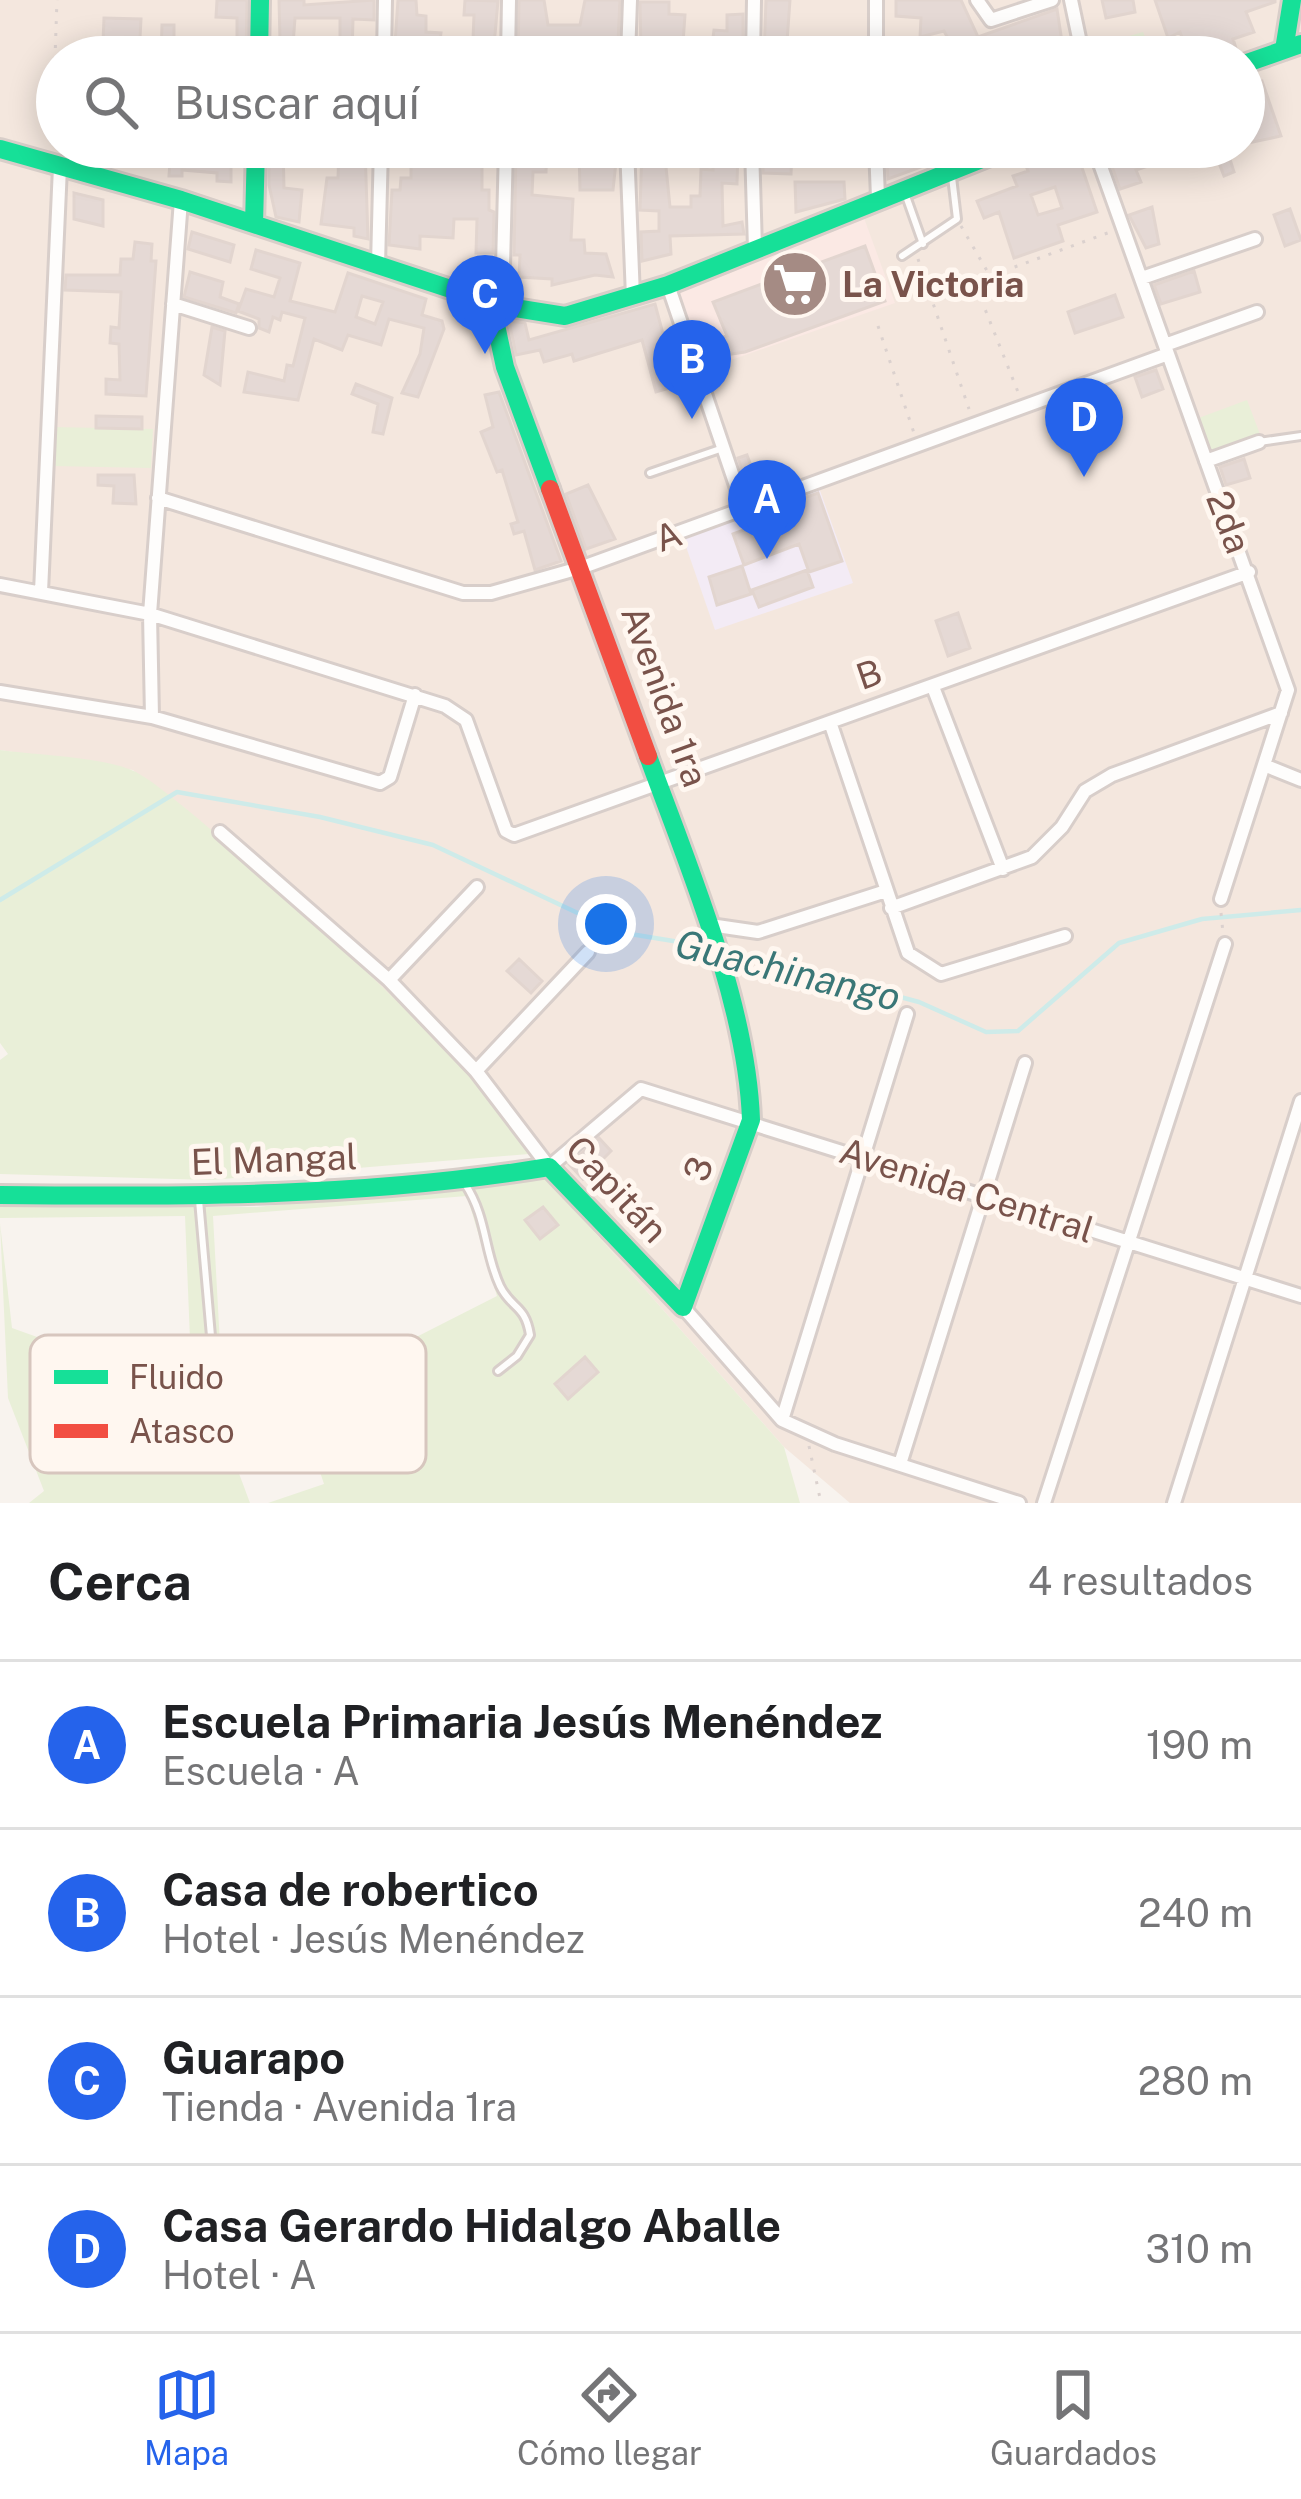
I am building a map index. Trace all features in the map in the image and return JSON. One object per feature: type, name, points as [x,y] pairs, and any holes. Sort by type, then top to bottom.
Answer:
[{"type":"street","points":[[259,36],[260,0]]},
{"type":"street","points":[[384,36],[385,0]]},
{"type":"street","points":[[508,36],[509,0]]},
{"type":"street","points":[[629,36],[630,0]]},
{"type":"street","points":[[753,36],[754,0]]},
{"type":"street","points":[[876,0],[876,36]]},
{"type":"street","points":[[978,5],[998,20],[1052,0]]},
{"type":"street","points":[[1071,0],[1078,36]]},
{"type":"street","points":[[1292,0],[1293,47]]},
{"type":"street","points":[[0,149],[36,159]]},
{"type":"street","points":[[41,592],[56,168]]},
{"type":"street","points":[[67,168],[181,200],[496,304],[565,316],[668,285],[955,168]]},
{"type":"street","points":[[254,224],[255,168]]},
{"type":"street","points":[[378,265],[380,168]]},
{"type":"street","points":[[496,304],[505,168]]},
{"type":"street","points":[[628,168],[633,297]]},
{"type":"street","points":[[753,168],[755,249]]},
{"type":"street","points":[[876,168],[878,198]]},
{"type":"street","name":"2da","points":[[1102,168],[1288,690],[1220,903]]},
{"type":"street","points":[[152,717],[150,614],[181,200]]},
{"type":"street","points":[[1142,278],[1256,239]]},
{"type":"street","points":[[668,285],[744,508]]},
{"type":"street","points":[[173,304],[249,328]]},
{"type":"street","name":"Avenida 1ra","points":[[496,304],[506,367],[662,783],[712,931],[749,1090],[751,1120]]},
{"type":"street","name":"A","points":[[158,498],[463,593],[491,593],[583,567],[744,508],[1257,312]]},
{"type":"street","points":[[1206,461],[1259,442]]},
{"type":"street","name":"B","points":[[416,695],[466,720],[509,835],[1249,572]]},
{"type":"street","points":[[0,585],[150,614],[416,695],[386,781],[152,717],[0,692]]},
{"type":"street","points":[[933,687],[964,782],[1003,869]]},
{"type":"street","points":[[892,908],[1003,869],[1046,847],[1085,791],[1112,775],[1281,713]]},
{"type":"street","points":[[830,722],[908,953],[940,974],[1066,936]]},
{"type":"street","points":[[1264,765],[1301,780]]},
{"type":"street","name":"Capitán","points":[[220,832],[389,980],[476,1071],[549,1167],[683,1307],[782,1420],[807,1433],[1019,1503]]},
{"type":"street","points":[[389,980],[477,887]]},
{"type":"street","points":[[712,931],[758,932],[886,891]]},
{"type":"street","points":[[1045,1503],[1226,944]]},
{"type":"street","points":[[476,1071],[588,952]]},
{"type":"street","points":[[782,1420],[907,1014]]},
{"type":"street","points":[[900,1464],[1025,1064]]},
{"type":"street","name":"Avenida Central","points":[[549,1167],[641,1089],[1301,1296]]},
{"type":"street","points":[[1174,1503],[1301,1101]]},
{"type":"street","name":"3","points":[[683,1307],[751,1120]]},
{"type":"street","name":"El Mangal","points":[[0,1195],[199,1197],[463,1181],[549,1167]]},
{"type":"lane","points":[[902,256],[958,219],[950,170]]},
{"type":"lane","points":[[902,188],[923,244]]},
{"type":"lane","points":[[1259,442],[1301,436]]},
{"type":"lane","points":[[650,473],[721,449]]},
{"type":"lane","points":[[463,1181],[482,1209],[501,1290],[526,1311],[530,1335],[517,1356],[498,1371]]},
{"type":"lane","points":[[199,1197],[208,1335]]},
{"type":"path","points":[[57,0],[57,36]]},
{"type":"path","points":[[958,219],[990,276],[1124,227]]},
{"type":"path","points":[[914,249],[974,422]]},
{"type":"path","points":[[981,299],[1023,405]]},
{"type":"path","points":[[878,326],[918,442]]},
{"type":"path","points":[[1220,903],[1222,929]]},
{"type":"path","points":[[807,1433],[821,1503]]},
{"type":"shaded area","points":[[0,0],[1301,0],[1301,1503],[850,1503],[784,1447],[545,1176],[528,1147],[133,770],[0,750]]},
{"type":"shaded area","points":[[864,218],[895,303],[699,371],[670,285]]},
{"type":"shaded area","points":[[818,485],[853,583],[715,630],[682,535]]},
{"type":"green space","points":[[1247,400],[1261,437],[1210,456],[1196,419]]},
{"type":"green space","points":[[52,427],[153,429],[151,468],[52,466]]},
{"type":"green space","points":[[0,750],[123,767],[169,795],[282,892],[414,1018],[511,1124],[529,1154],[210,1180],[0,1174],[0,1060],[8,1054],[0,1043]]},
{"type":"green space","points":[[545,1176],[784,1447],[800,1503],[268,1503],[324,1484],[320,1473],[426,1473],[426,1335],[420,1335],[497,1296],[467,1196],[213,1216],[219,1335],[190,1335],[185,1216],[0,1218],[0,1207],[257,1207]]},
{"type":"green space","points":[[0,1223],[12,1328],[32,1335],[30,1455],[8,1398]]},
{"type":"green space","points":[[37,1473],[239,1473],[250,1503],[29,1503],[44,1491]]},
{"type":"building","points":[[217,0],[247,0],[246,36],[237,36],[237,18],[216,17]]},
{"type":"building","points":[[279,0],[304,0],[304,5],[374,0],[374,20],[353,19],[353,36],[340,36],[340,18],[295,18],[294,36],[280,36]]},
{"type":"building","points":[[398,0],[416,0],[417,15],[426,16],[426,32],[441,33],[441,36],[395,36]]},
{"type":"building","points":[[465,0],[498,1],[495,36],[473,36],[474,15],[464,15]]},
{"type":"building","points":[[519,0],[544,0],[548,25],[580,25],[585,0],[620,0],[618,36],[518,36]]},
{"type":"building","points":[[766,0],[790,0],[787,36],[765,36]]},
{"type":"building","points":[[896,0],[961,0],[978,36],[947,36],[944,31],[920,36],[921,18],[896,16]]},
{"type":"building","points":[[1102,0],[1133,0],[1135,12],[1106,18]]},
{"type":"building","points":[[1155,0],[1275,0],[1246,12],[1254,32],[1167,36]]},
{"type":"building","points":[[640,2],[669,2],[669,14],[685,15],[684,36],[641,36]]},
{"type":"building","points":[[1057,9],[1061,36],[981,36]]},
{"type":"building","points":[[743,14],[743,36],[713,36],[714,30],[727,31],[727,15]]},
{"type":"building","points":[[104,18],[141,19],[140,36],[103,36]]},
{"type":"building","points":[[162,25],[174,25],[174,36],[162,36]]},
{"type":"building","points":[[1265,90],[1281,136],[1265,139]]},
{"type":"building","points":[[170,168],[231,168],[231,182],[217,181],[217,173],[182,170],[182,176],[169,176]]},
{"type":"building","points":[[269,168],[284,168],[284,188],[302,190],[299,222],[276,217]]},
{"type":"building","points":[[338,168],[366,168],[368,239],[354,236],[354,228],[321,224],[327,178],[338,178]]},
{"type":"building","points":[[411,168],[482,168],[482,190],[489,190],[489,210],[494,212],[493,253],[476,253],[477,219],[454,219],[453,238],[420,236],[420,249],[389,245],[392,190],[400,190],[401,178],[411,178]]},
{"type":"building","points":[[516,168],[546,168],[546,172],[533,172],[532,195],[573,199],[571,240],[584,240],[585,253],[606,254],[613,277],[595,275],[552,285],[552,279],[519,277],[520,255],[514,255]]},
{"type":"building","points":[[579,168],[615,168],[613,190],[580,190]]},
{"type":"building","points":[[641,168],[666,168],[670,207],[691,207],[691,196],[700,196],[701,169],[737,168],[737,184],[722,183],[723,226],[742,222],[744,234],[670,236],[671,254],[642,261],[641,232],[659,231],[659,211],[640,210]]},
{"type":"building","points":[[763,168],[791,168],[791,174],[763,173]]},
{"type":"building","points":[[887,168],[918,168],[888,179]]},
{"type":"building","points":[[1082,168],[1097,212],[1058,225],[1063,241],[1014,258],[999,212],[984,218],[977,201],[1017,186],[1013,176]],"holes":[[[1055,187],[1062,208],[1038,215],[1031,195]]]},
{"type":"building","points":[[1112,168],[1142,168],[1136,170],[1141,182],[1120,189]]},
{"type":"building","points":[[795,182],[844,182],[845,199],[796,212]]},
{"type":"building","points":[[74,193],[103,200],[103,226],[74,219]]},
{"type":"building","points":[[1152,207],[1159,244],[1146,248],[1129,215]]},
{"type":"building","points":[[1290,209],[1301,240],[1285,246],[1274,215]]},
{"type":"building","points":[[192,232],[234,245],[230,262],[188,249]]},
{"type":"building","points":[[135,242],[152,244],[151,261],[156,261],[146,396],[106,394],[106,379],[120,380],[119,344],[110,343],[111,327],[119,328],[121,292],[65,290],[66,275],[120,275],[121,259],[133,259]]},
{"type":"building","points":[[865,246],[885,301],[745,352],[704,358],[699,343],[727,336],[713,302]]},
{"type":"building","points":[[256,250],[300,263],[290,301],[335,312],[348,273],[426,299],[422,315],[442,321],[444,329],[418,397],[402,393],[420,354],[424,328],[389,319],[381,345],[348,335],[342,350],[314,339],[298,400],[244,392],[248,372],[284,381],[287,365],[293,366],[305,318],[282,312],[280,320],[273,317],[269,332],[259,328],[259,319],[238,311],[246,289],[274,297],[280,278],[251,269]],"holes":[[[362,296],[383,302],[375,324],[356,317]]]},
{"type":"building","points":[[1194,271],[1200,292],[1161,304],[1154,285]]},
{"type":"building","points":[[190,272],[223,282],[220,297],[239,304],[236,313],[184,297]]},
{"type":"building","points":[[1115,295],[1123,317],[1075,333],[1068,312]]},
{"type":"building","points":[[655,304],[677,386],[656,392],[642,340],[574,361],[572,354],[544,362],[540,350],[516,355],[509,321],[525,323],[529,340]]},
{"type":"building","points":[[212,327],[225,331],[220,385],[204,375]]},
{"type":"building","points":[[1156,370],[1163,389],[1142,397],[1135,377]]},
{"type":"building","points":[[356,384],[392,398],[383,434],[373,432],[378,404],[352,394]]},
{"type":"building","points":[[499,392],[561,561],[535,570],[524,531],[514,534],[511,524],[518,522],[502,470],[497,472],[481,432],[493,427],[485,395]]},
{"type":"building","points":[[96,416],[142,417],[142,429],[96,428]]},
{"type":"building","points":[[747,455],[754,474],[777,466],[782,483],[749,492],[738,458]]},
{"type":"building","points":[[1244,459],[1250,478],[1226,485],[1220,467]]},
{"type":"building","points":[[98,475],[134,475],[136,504],[113,503],[114,486],[98,485]]},
{"type":"building","points":[[588,485],[615,539],[586,549],[566,494]]},
{"type":"building","points":[[818,493],[842,561],[809,572],[799,544],[744,565],[733,534],[793,512],[789,503]]},
{"type":"building","points":[[742,566],[751,594],[717,605],[709,577]]},
{"type":"building","points":[[807,570],[813,587],[759,607],[752,590]]},
{"type":"building","points":[[958,613],[970,648],[948,656],[936,621]]},
{"type":"building","points":[[519,959],[542,981],[531,993],[507,971]]},
{"type":"building","points":[[599,1138],[611,1151],[583,1179],[569,1164]]},
{"type":"building","points":[[543,1207],[558,1225],[540,1239],[525,1220]]},
{"type":"building","points":[[585,1357],[598,1372],[568,1399],[555,1384]]},
{"type":"waterway","name":"Guachinango","points":[[0,900],[177,792],[320,817],[433,845],[618,932],[710,947]]},
{"type":"waterway","name":"Guachinango","points":[[721,949],[919,1002],[986,1032],[1018,1031],[1119,943],[1202,919],[1301,910]]},
{"type":"traffic: fast","points":[[259,36],[260,0]]},
{"type":"traffic: fast","points":[[1284,50],[1292,0]]},
{"type":"traffic: fast","points":[[1265,57],[1301,44]]},
{"type":"traffic: fast","points":[[0,149],[36,159]]},
{"type":"traffic: fast","points":[[67,168],[181,200],[502,306],[565,316],[668,285],[960,168]]},
{"type":"traffic: fast","points":[[254,224],[255,168]]},
{"type":"traffic: fast","points":[[491,302],[505,367],[550,489]]},
{"type":"traffic: fast","points":[[0,1195],[344,1190],[549,1167],[683,1307],[751,1120],[747,1075],[727,982],[648,756]]},
{"type":"traffic: jam","points":[[550,489],[648,756]]},
{"type":"place","name":"La Victoria","points":[[795,284]]},
{"type":"place","name":"Guarapo","points":[[485,354]]},
{"type":"place","name":"Casa de robertico","points":[[692,419]]},
{"type":"place","name":"Casa Gerardo Hidalgo Aballe","points":[[1084,477]]},
{"type":"place","name":"Escuela Primaria Jesús Menéndez","points":[[767,559]]}]
